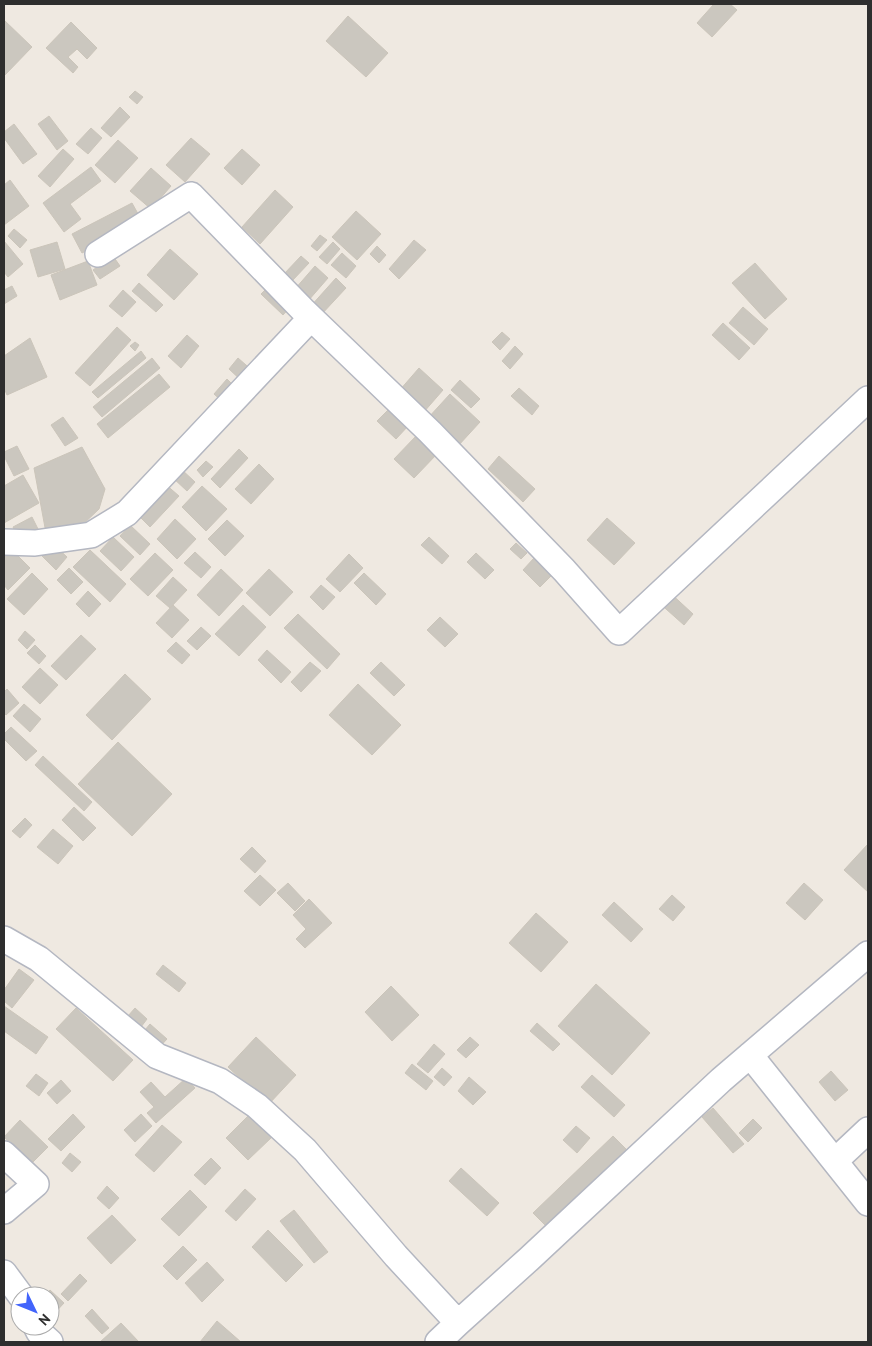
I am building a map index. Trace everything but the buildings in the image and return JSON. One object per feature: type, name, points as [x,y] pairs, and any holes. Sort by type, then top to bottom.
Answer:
[{"type":"street","points":[[98,254],[191,195],[311,318],[443,446],[564,570],[619,632],[868,399]]},
{"type":"street","points":[[4,542],[35,543],[91,535],[127,513],[311,318]]},
{"type":"street","points":[[6,944],[39,959],[157,1056],[220,1081],[257,1106],[305,1150],[402,1264],[458,1323]]},
{"type":"street","points":[[438,1342],[721,1080],[868,954]]},
{"type":"street","points":[[750,1055],[868,1204]]},
{"type":"street","points":[[835,1161],[868,1130]]},
{"type":"street","points":[[4,1154],[36,1184],[4,1211]]},
{"type":"street","points":[[4,1274],[13,1286]]}]
